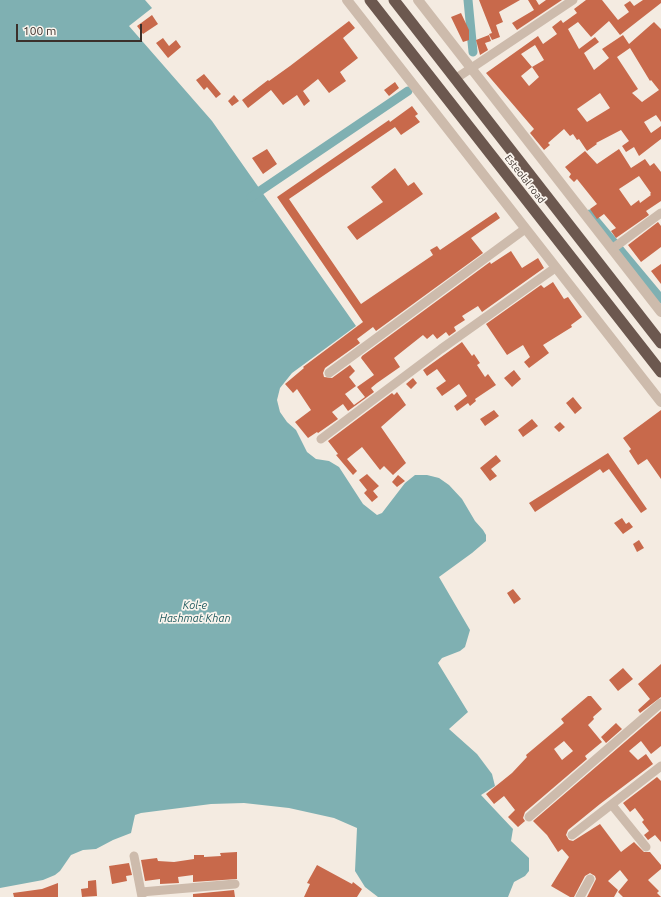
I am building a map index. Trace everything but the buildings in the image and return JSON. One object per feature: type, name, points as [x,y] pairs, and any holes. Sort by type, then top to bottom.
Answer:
[{"type":"highway","name":"Esteolal road","points":[[370,0],[661,372]]},
{"type":"highway","name":"Esteolal road","points":[[394,0],[661,343]]},
{"type":"street","points":[[347,0],[661,402]]},
{"type":"street","points":[[418,0],[471,69],[615,247],[661,312]]},
{"type":"street","points":[[454,79],[573,0]]},
{"type":"street","points":[[615,247],[661,213]]},
{"type":"street","points":[[329,373],[525,229]]},
{"type":"street","points":[[321,439],[441,349],[555,268]]},
{"type":"street","points":[[529,817],[661,703]]},
{"type":"street","points":[[572,835],[660,767]]},
{"type":"street","points":[[612,805],[646,847]]},
{"type":"street","points":[[134,856],[142,894],[235,884]]},
{"type":"street","points":[[580,897],[590,879]]},
{"type":"water","name":"Kol-e Hashmat Khan","points":[[0,0],[145,0],[152,8],[129,26],[212,121],[356,326],[292,373],[280,388],[277,400],[280,412],[287,422],[296,430],[307,452],[316,459],[329,461],[339,467],[363,504],[377,515],[382,513],[405,483],[415,475],[427,475],[439,478],[449,485],[462,499],[475,521],[486,535],[486,541],[439,577],[470,630],[465,647],[460,651],[442,658],[438,663],[468,712],[449,729],[477,754],[492,774],[495,786],[481,795],[513,829],[511,841],[529,858],[529,871],[525,876],[514,882],[508,897],[378,897],[365,887],[355,871],[357,828],[334,818],[289,808],[244,803],[211,804],[135,815],[131,833],[96,849],[83,850],[71,855],[60,871],[55,875],[43,880],[0,888]]},
{"type":"waterway","points":[[468,0],[473,52]]},
{"type":"waterway","points":[[251,197],[408,91]]},
{"type":"waterway","points":[[590,214],[661,299]]}]
